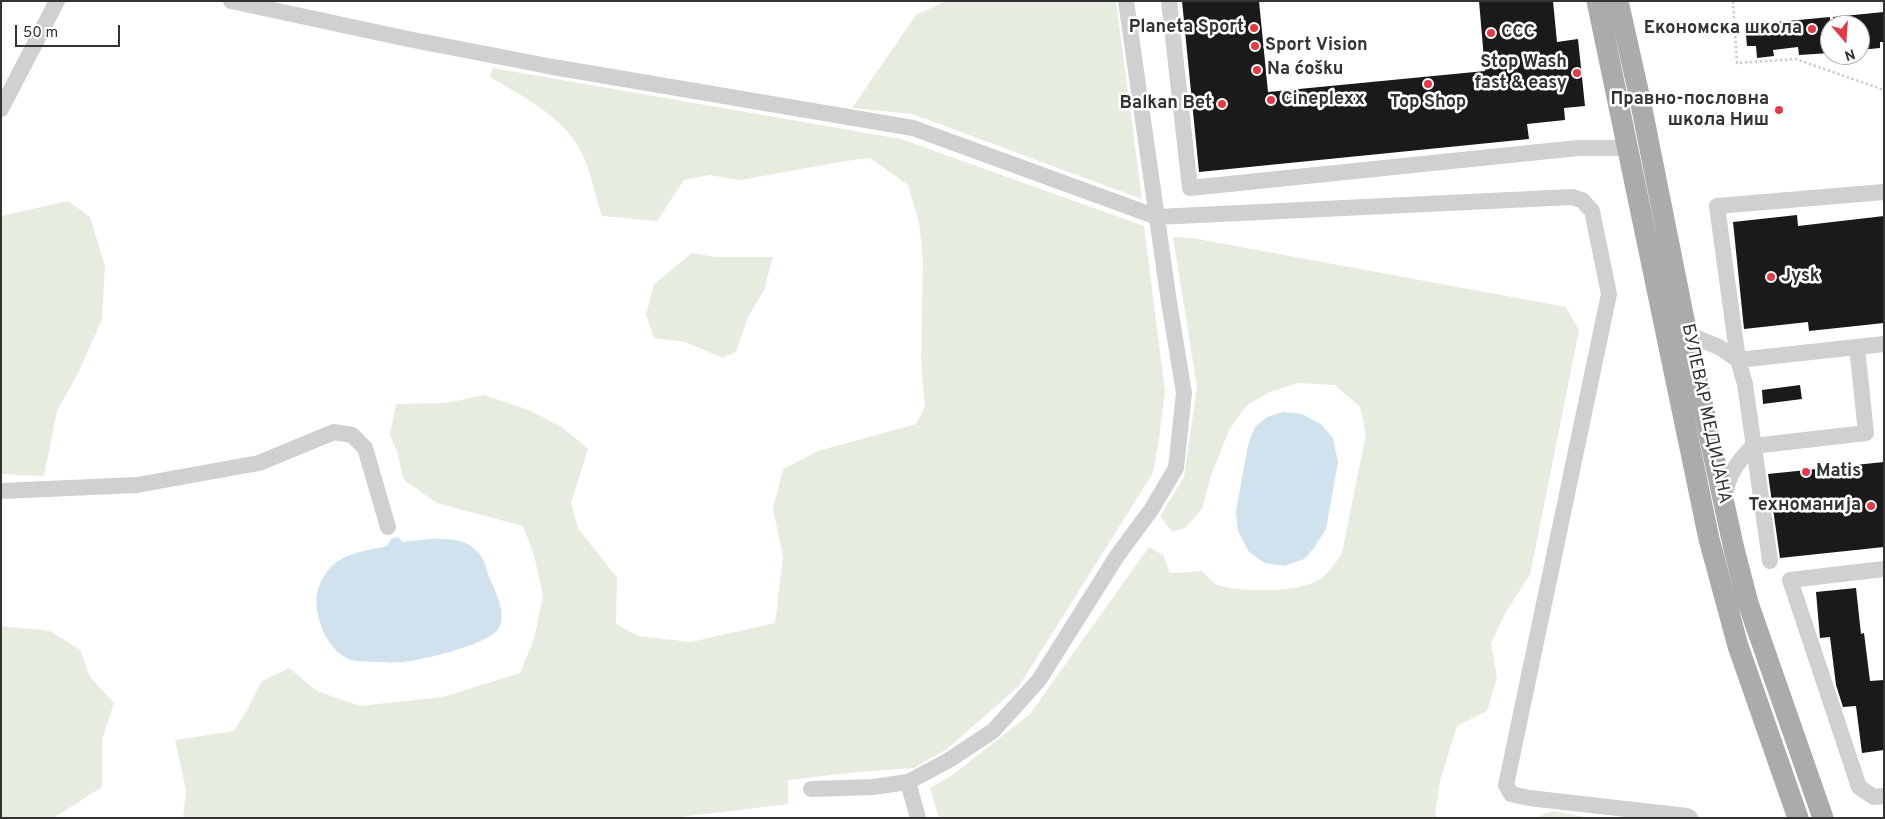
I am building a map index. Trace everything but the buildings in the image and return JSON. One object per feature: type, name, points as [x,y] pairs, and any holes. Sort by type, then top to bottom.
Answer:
[{"type":"main road","name":"БУЛЕВАР МЕДИЈАНА","points":[[1597,1],[1709,539],[1738,646],[1798,818]]},
{"type":"main road","name":"БУЛЕВАР МЕДИЈАНА","points":[[1618,1],[1640,99],[1687,334],[1748,602],[1823,818]]},
{"type":"lane","points":[[1,109],[57,1]]},
{"type":"lane","points":[[231,1],[408,39],[553,67],[912,128],[1157,217],[1572,197],[1582,200],[1592,210],[1608,294],[1506,785],[1511,794],[1529,798],[1687,816],[1690,818]]},
{"type":"lane","points":[[811,789],[908,782],[949,760],[993,731],[1038,680],[1117,556],[1151,510],[1176,468],[1184,393],[1126,1]]},
{"type":"lane","points":[[1169,1],[1190,188],[1578,148],[1617,148],[1627,144]]},
{"type":"lane","points":[[1770,561],[1744,384],[1738,360],[1717,206],[1884,192]]},
{"type":"lane","points":[[1687,334],[1714,344],[1738,360],[1884,344]]},
{"type":"lane","points":[[1725,506],[1725,494],[1732,473],[1753,446],[1866,434],[1857,347]]},
{"type":"lane","points":[[1,491],[137,485],[156,482],[259,463],[334,432],[352,435],[365,448],[388,527]]},
{"type":"lane","points":[[1884,569],[1790,580],[1859,787],[1874,797],[1884,796]]},
{"type":"lane","points":[[908,782],[918,818]]},
{"type":"path","points":[[1733,1],[1737,63],[1796,59],[1884,90]]},
{"type":"shaded area","points":[[946,1],[1116,1],[1142,199],[912,114],[852,108],[916,15]]},
{"type":"shaded area","points":[[493,68],[901,139],[1144,226],[1165,391],[1153,473],[1019,686],[947,749],[914,768],[788,780],[788,804],[672,818],[183,818],[186,790],[175,740],[234,731],[262,681],[289,668],[317,691],[360,706],[443,697],[520,673],[534,639],[543,595],[534,555],[523,526],[437,503],[404,480],[397,452],[390,435],[396,404],[446,403],[484,395],[529,410],[562,427],[588,449],[571,503],[578,528],[617,578],[616,624],[638,636],[691,642],[775,623],[783,557],[773,509],[783,469],[818,451],[916,424],[925,407],[921,361],[923,261],[919,222],[908,185],[870,158],[740,180],[709,175],[684,180],[657,221],[602,216],[590,174],[578,146],[557,121],[545,111],[490,77]]},
{"type":"shaded area","points":[[68,201],[90,217],[105,266],[102,320],[78,373],[57,411],[44,476],[1,474],[1,216]]},
{"type":"shaded area","points":[[1173,237],[1192,238],[1566,307],[1579,330],[1530,575],[1507,610],[1491,643],[1497,678],[1487,711],[1457,726],[1440,781],[1435,815],[1438,818],[939,818],[930,788],[954,774],[1030,714],[1149,547],[1163,555],[1170,573],[1202,571],[1220,586],[1254,590],[1292,588],[1313,583],[1326,575],[1342,553],[1366,434],[1360,407],[1335,385],[1298,383],[1270,392],[1247,405],[1229,430],[1211,476],[1202,509],[1185,528],[1172,532],[1160,516],[1184,477],[1197,387]]},
{"type":"shaded area","points":[[692,253],[716,257],[773,257],[764,290],[748,317],[736,352],[723,358],[685,342],[654,338],[646,315],[654,284]]},
{"type":"shaded area","points":[[1,626],[50,631],[80,650],[90,677],[114,703],[102,740],[102,787],[53,818],[1,818]]},
{"type":"shaded area","points":[[1552,811],[1590,818],[1535,818]]},
{"type":"water","points":[[1283,412],[1302,414],[1321,424],[1333,438],[1338,462],[1326,529],[1314,548],[1304,559],[1284,566],[1265,563],[1249,552],[1238,531],[1236,511],[1248,445],[1255,427],[1267,417]]},
{"type":"water","points":[[398,537],[403,542],[434,539],[456,540],[474,548],[484,561],[499,602],[502,616],[499,628],[483,640],[470,645],[440,655],[404,662],[351,660],[335,650],[324,632],[317,612],[317,593],[322,579],[336,562],[343,558],[387,546],[391,539]]},
{"type":"place","name":"Planeta Sport","points":[[1254,28]]},
{"type":"place","name":"Економска школа","points":[[1812,29]]},
{"type":"place","name":"CCC","points":[[1491,33]]},
{"type":"place","name":"Sport Vision","points":[[1255,46]]},
{"type":"place","name":"Na ćošku","points":[[1257,70]]},
{"type":"place","name":"Stop Wash fast & easy","points":[[1577,73]]},
{"type":"place","name":"Top Shop","points":[[1428,84]]},
{"type":"place","name":"Cineplexx","points":[[1271,100]]},
{"type":"place","name":"Balkan Bet","points":[[1222,104]]},
{"type":"place","name":"Правно-пословна школа Ниш","points":[[1779,110]]},
{"type":"place","name":"Jysk","points":[[1771,277]]},
{"type":"place","name":"Matis","points":[[1806,472]]},
{"type":"place","name":"Техноманија","points":[[1871,506]]}]
